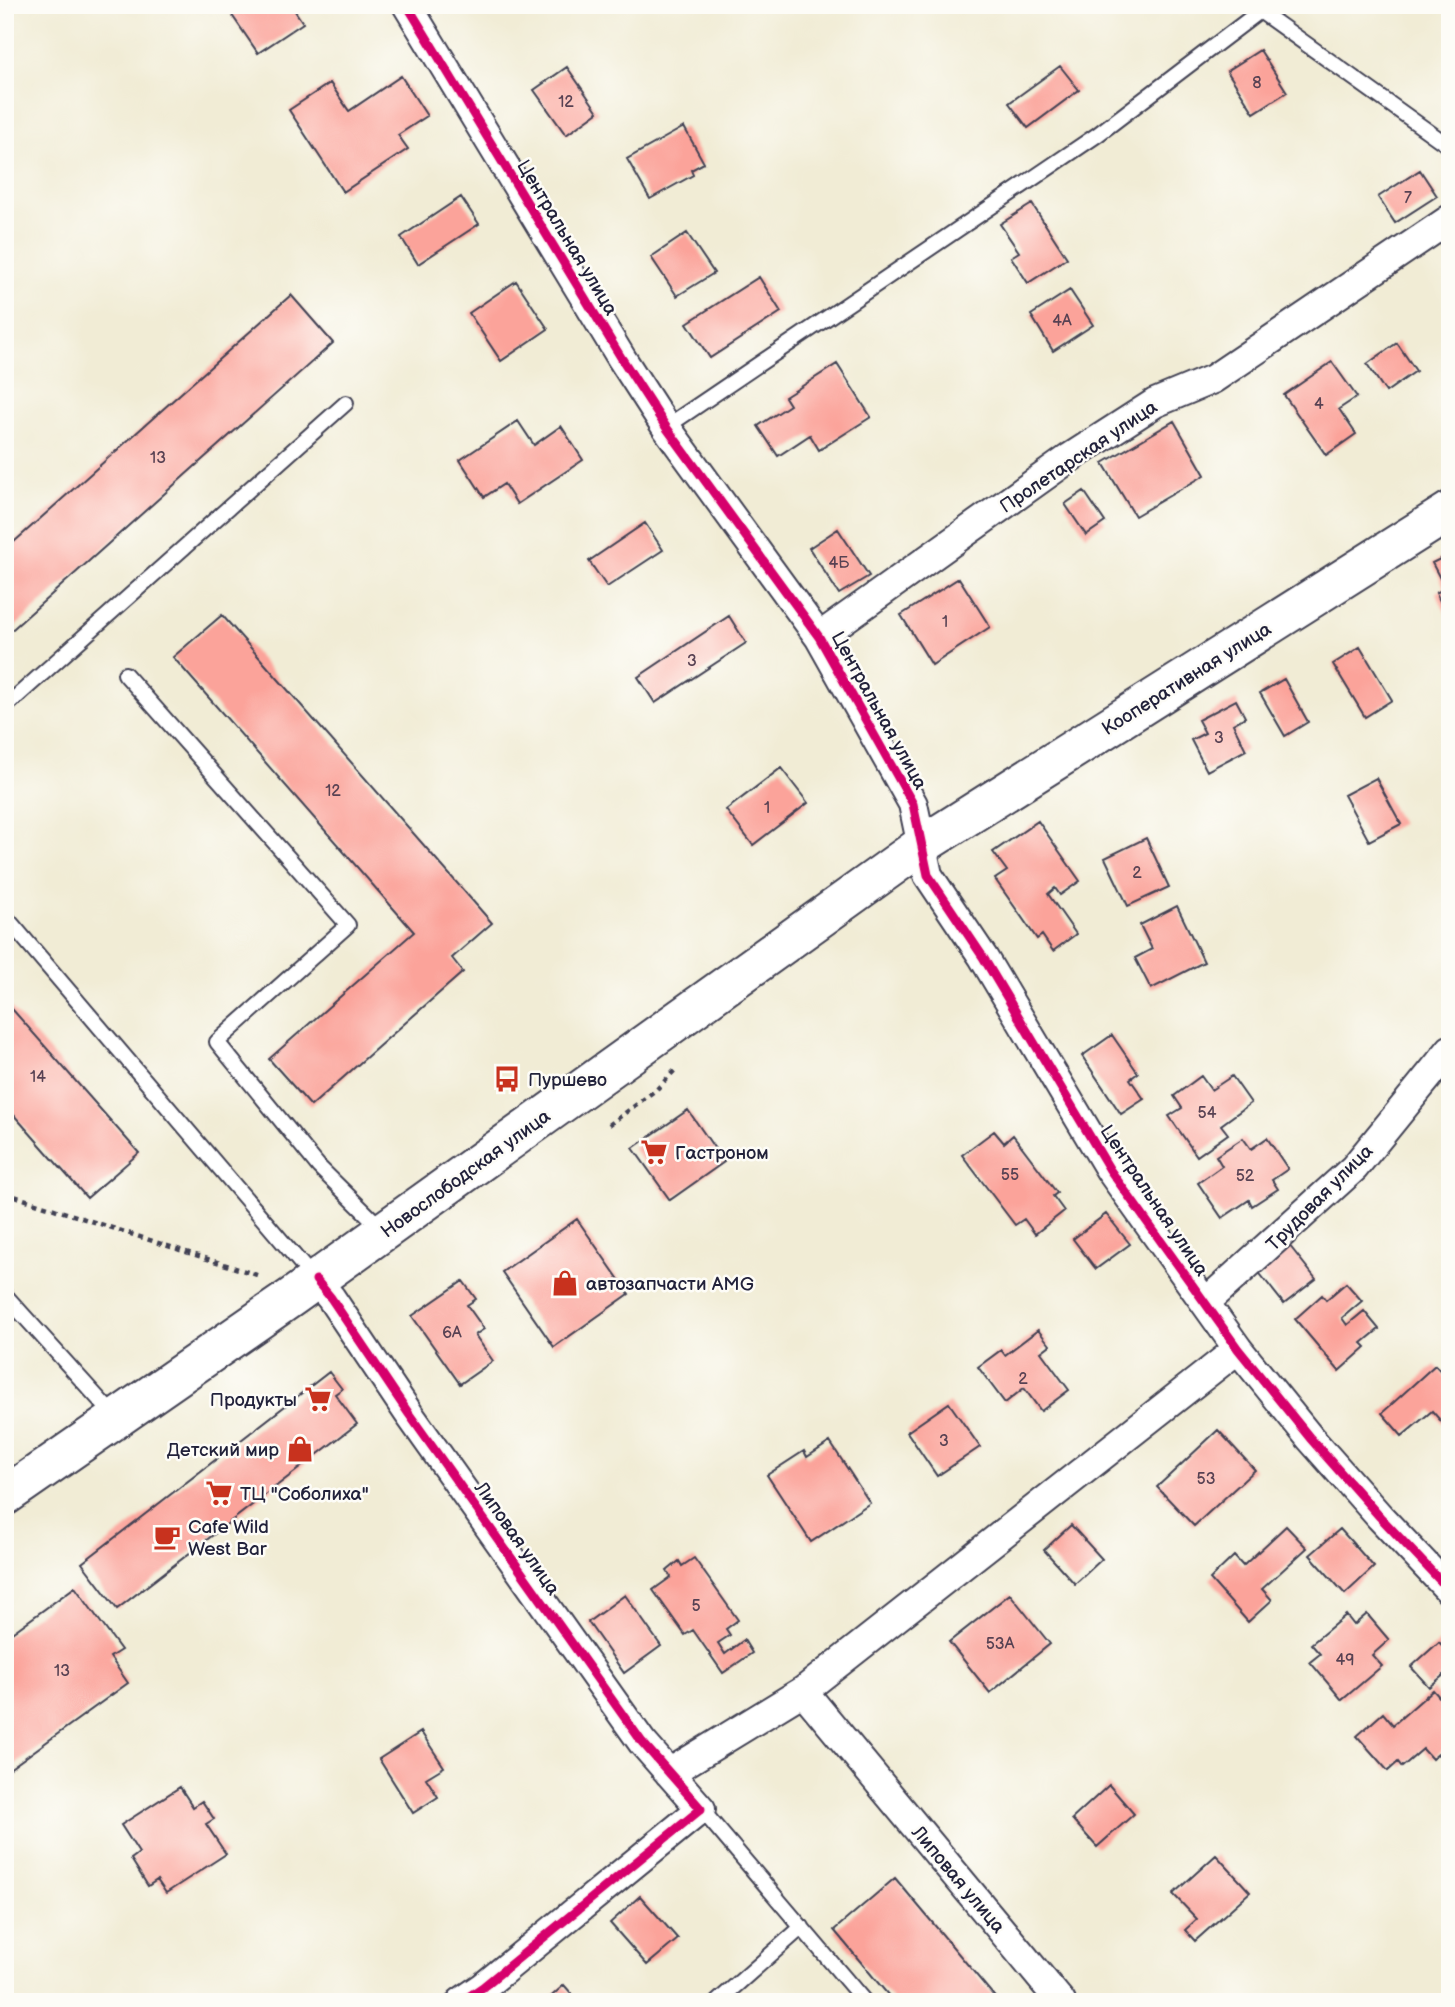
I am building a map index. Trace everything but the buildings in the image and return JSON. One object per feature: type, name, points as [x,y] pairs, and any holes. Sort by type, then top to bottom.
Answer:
[{"type":"main road","name":"Кооперативная улица","points":[[922,845],[1450,511]]},
{"type":"main road","name":"Новослободская улица","points":[[5,1496],[304,1289],[922,845]]},
{"type":"street","name":"Центральная улица","points":[[407,5],[666,427],[819,637],[913,804],[928,875],[983,957],[1110,1170],[1238,1349],[1310,1438],[1450,1591]]},
{"type":"street","name":"Пролетарская улица","points":[[819,637],[1071,457],[1155,403],[1213,379],[1450,219]]},
{"type":"street","name":"Трудовая улица","points":[[1205,1303],[1354,1167],[1450,1050]]},
{"type":"street","name":"Липовая улица","points":[[304,1289],[331,1298],[409,1414],[642,1742],[701,1809]]},
{"type":"street","points":[[669,1773],[803,1691],[1238,1349]]},
{"type":"street","name":"Липовая улица","points":[[803,1691],[1061,2002]]},
{"type":"street","points":[[461,2002],[701,1809]]},
{"type":"lane","points":[[666,427],[1097,135],[1262,8],[1450,147]]},
{"type":"lane","points":[[5,707],[346,403]]},
{"type":"lane","points":[[125,674],[348,925],[217,1042],[319,1167],[384,1231]]},
{"type":"lane","points":[[5,916],[304,1289]]},
{"type":"lane","points":[[5,1295],[117,1419]]},
{"type":"lane","points":[[701,1809],[865,2002]]},
{"type":"lane","points":[[717,2002],[802,1927]]},
{"type":"path","points":[[5,1193],[304,1289]]},
{"type":"cycle path","points":[[407,5],[666,427],[819,637],[913,804],[928,875],[983,957],[1110,1170],[1238,1349],[1310,1438],[1450,1591]]},
{"type":"cycle path","points":[[316,1280],[642,1742],[701,1809],[461,2002]]},
{"type":"place","name":"Пуршево","points":[[507,1079]]},
{"type":"place","name":"Гастроном","points":[[654,1152]]},
{"type":"place","name":"автозапчасти AMG","points":[[565,1283]]},
{"type":"place","name":"Продукты","points":[[318,1399]]},
{"type":"place","name":"Детский мир","points":[[300,1449]]},
{"type":"place","name":"ТЦ \"Соболиха\"","points":[[219,1493]]},
{"type":"place","name":"Cafe Wild West Bar","points":[[167,1537]]}]
